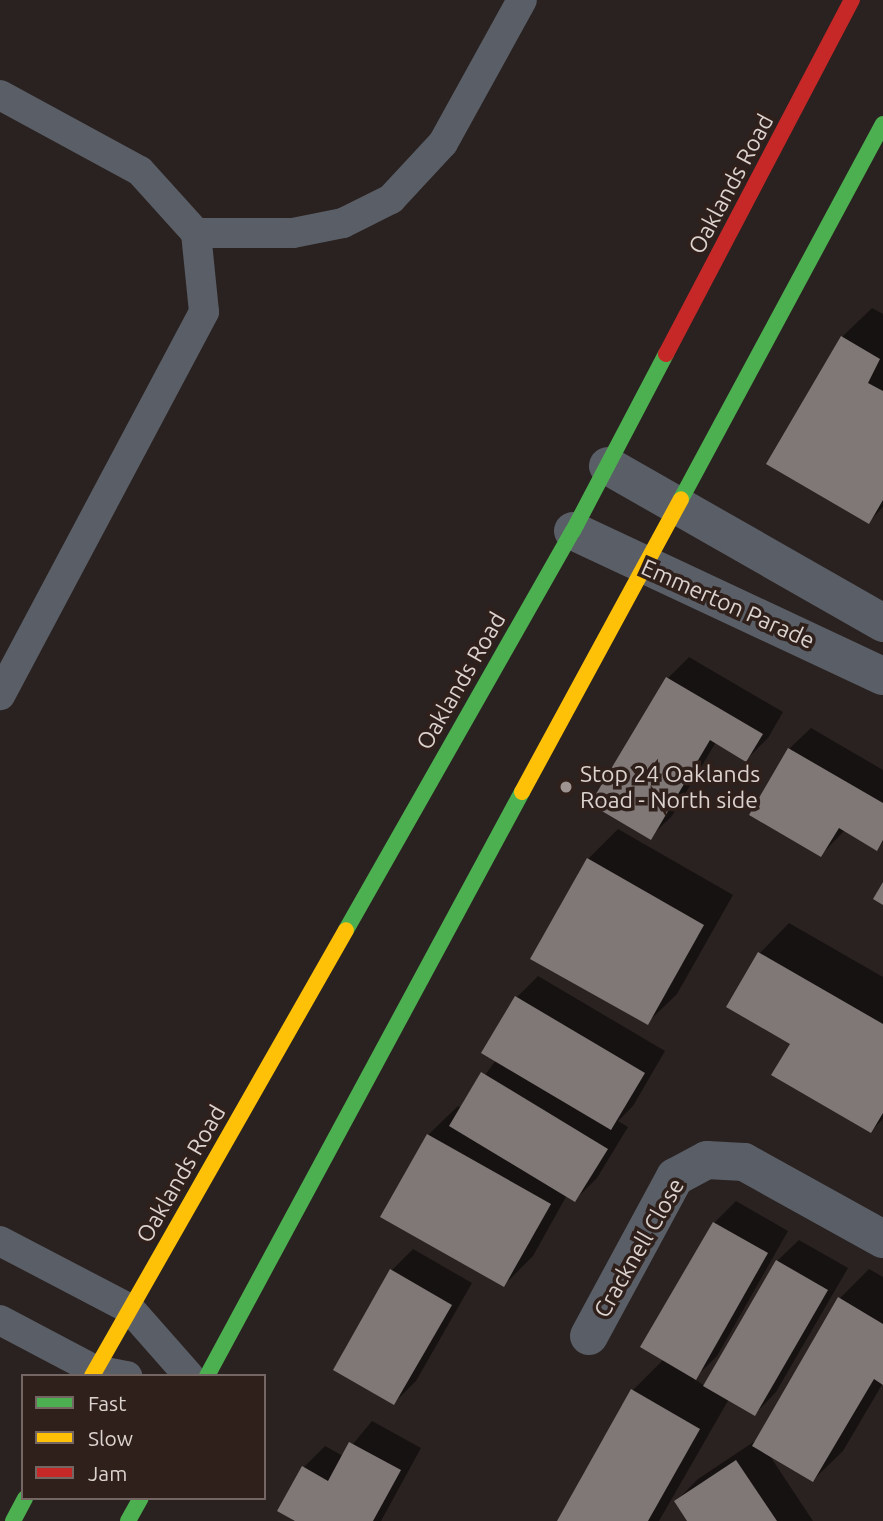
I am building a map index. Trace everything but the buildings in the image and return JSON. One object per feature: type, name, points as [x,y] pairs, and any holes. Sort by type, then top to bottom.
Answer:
[{"type":"main road","name":"Oaklands Road","points":[[93,1373],[573,531],[852,0]]},
{"type":"main road","points":[[208,1374],[675,503],[883,124]]},
{"type":"main road","points":[[13,1521],[24,1500]]},
{"type":"main road","points":[[128,1521],[140,1500]]},
{"type":"street","points":[[608,466],[883,624]]},
{"type":"street","name":"Emmerton Parade","points":[[573,531],[641,566],[883,676]]},
{"type":"street","name":"Cracknell Close","points":[[589,1336],[675,1177],[707,1160],[744,1162],[883,1239]]},
{"type":"lane","points":[[196,233],[293,233],[343,223],[391,199],[443,143],[522,0]]},
{"type":"lane","points":[[0,95],[140,171],[196,233],[205,312],[0,695]]},
{"type":"lane","points":[[0,1241],[130,1309],[186,1374]]},
{"type":"lane","points":[[0,1320],[93,1373]]},
{"type":"traffic: fast","points":[[681,499],[883,124]]},
{"type":"traffic: fast","points":[[346,930],[573,531],[666,354]]},
{"type":"traffic: fast","points":[[208,1374],[522,792]]},
{"type":"traffic: fast","points":[[13,1521],[24,1500]]},
{"type":"traffic: fast","points":[[128,1521],[140,1500]]},
{"type":"traffic: slow","points":[[522,792],[681,499]]},
{"type":"traffic: slow","points":[[93,1374],[346,930]]},
{"type":"traffic: jam","points":[[666,354],[852,0]]},
{"type":"place","name":"Stop 24 Oaklands Road - North side","points":[[566,787]]}]
